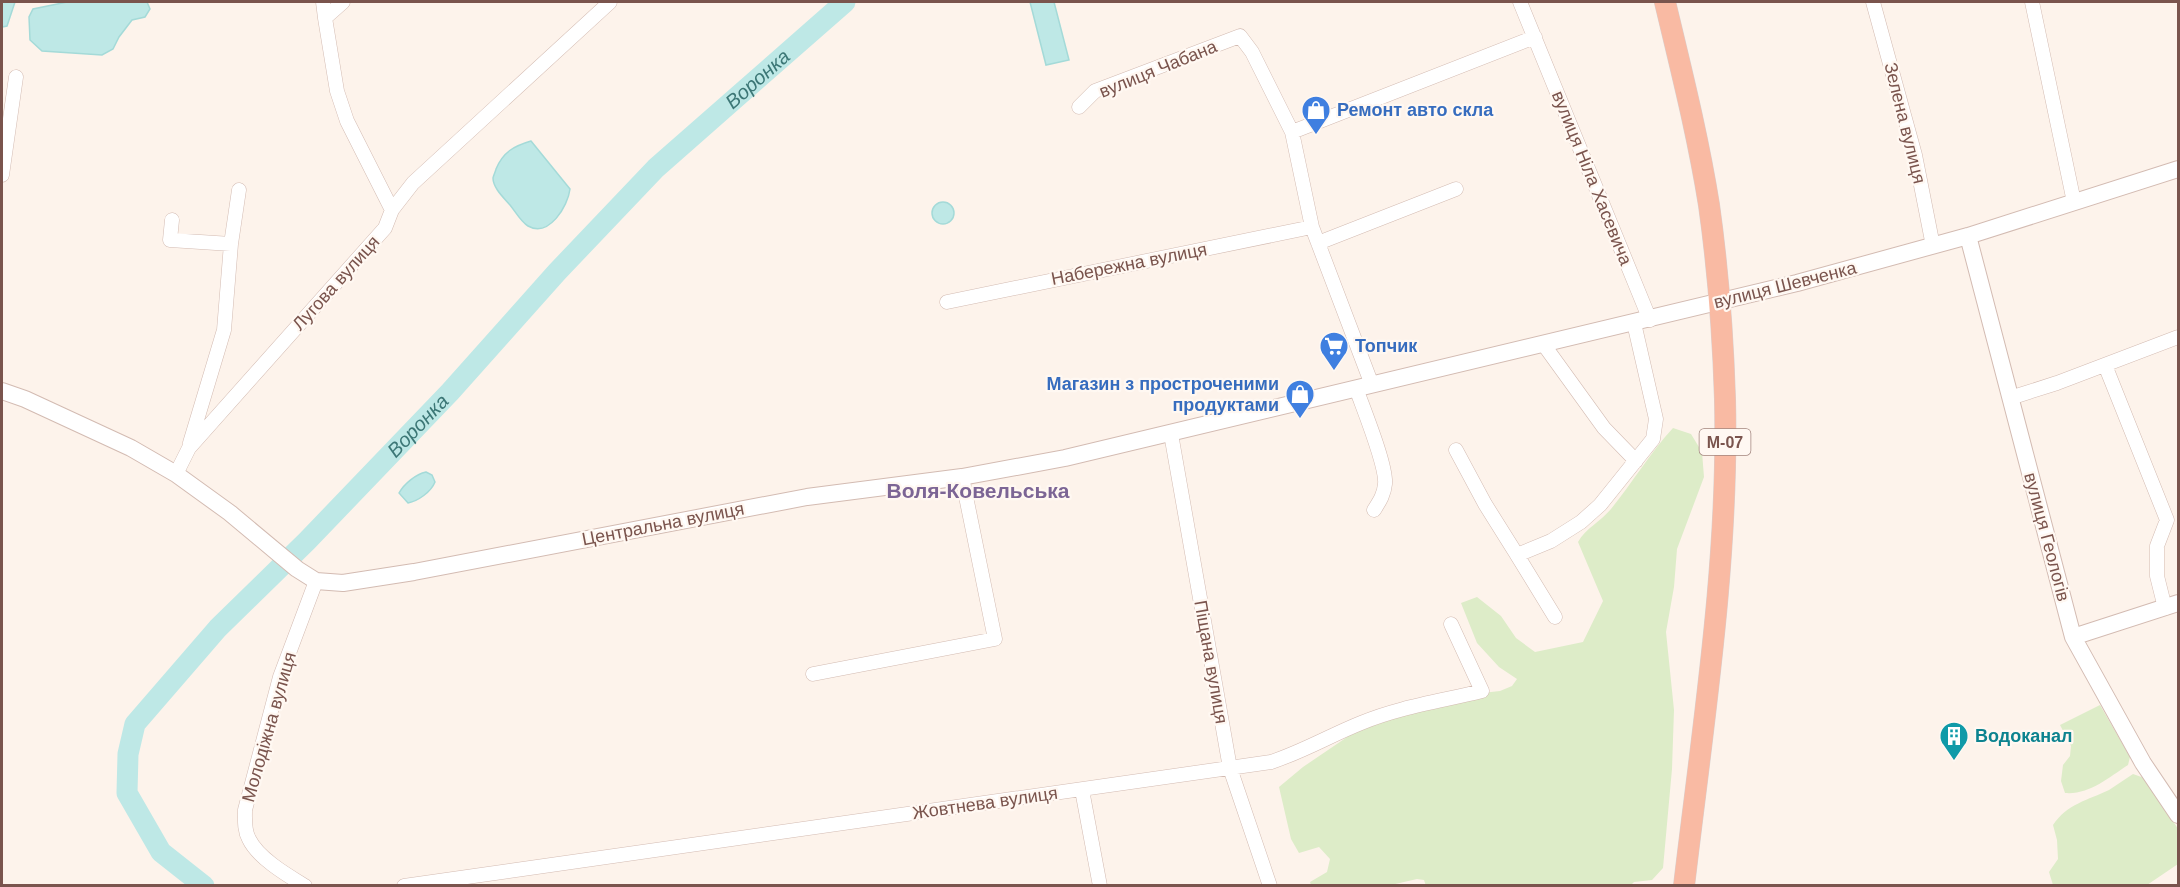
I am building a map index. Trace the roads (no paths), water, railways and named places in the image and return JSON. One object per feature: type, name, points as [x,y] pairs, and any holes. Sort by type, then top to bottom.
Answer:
[{"type":"highway","name":"М-07","points":[[1665,2],[1693,118],[1707,195],[1719,302],[1725,399],[1722,540],[1684,885]]},
{"type":"street","points":[[323,2],[337,91],[347,120],[393,210]]},
{"type":"street","points":[[325,18],[343,2]]},
{"type":"street","name":"Лугова вулиця","points":[[176,474],[189,448],[385,228],[393,210],[413,183],[610,2]]},
{"type":"street","name":"вулиця Ніла Хасевича","points":[[1517,555],[1551,541],[1581,522],[1600,505],[1653,439],[1656,419],[1642,321],[1520,2]]},
{"type":"street","name":"Зелена вулиця","points":[[1873,2],[1915,154],[1933,246]]},
{"type":"street","points":[[2032,2],[2074,202]]},
{"type":"street","name":"вулиця Чабана","points":[[1079,107],[1095,91],[1240,36],[1252,52],[1292,132]]},
{"type":"street","points":[[1374,510],[1383,495],[1386,481],[1372,384],[1312,227],[1292,132],[1535,37]]},
{"type":"street","points":[[2,175],[16,77]]},
{"type":"street","name":"вулиця Шевченка","points":[[1372,384],[1544,345],[1797,283],[1968,236],[2178,169]]},
{"type":"street","points":[[1318,243],[1456,189]]},
{"type":"street","points":[[189,448],[224,330],[231,244],[239,190]]},
{"type":"street","points":[[172,220],[170,240],[231,244]]},
{"type":"street","name":"Набережна вулиця","points":[[947,302],[1312,227]]},
{"type":"street","name":"вулиця Геологів","points":[[1968,236],[2073,637],[2143,763],[2178,815]]},
{"type":"street","points":[[2010,398],[2178,337]]},
{"type":"street","points":[[1544,345],[1604,428],[1636,461]]},
{"type":"street","points":[[2073,637],[2172,606],[2157,576],[2157,546],[2167,520],[2105,365]]},
{"type":"street","name":"Центральна вулиця","points":[[315,581],[343,583],[414,572],[807,497],[962,477],[1065,458],[1372,384]]},
{"type":"street","points":[[2,391],[25,399],[131,448],[176,474],[230,513],[276,553],[315,581]]},
{"type":"street","name":"Піщана вулиця","points":[[1171,434],[1230,768],[1270,885]]},
{"type":"street","points":[[1456,450],[1485,504],[1554,617]]},
{"type":"street","points":[[813,674],[995,639],[962,477]]},
{"type":"street","name":"Молодіжна вулиця","points":[[304,885],[278,869],[258,850],[249,840],[244,824],[245,810],[280,677],[315,581]]},
{"type":"street","name":"Жовтнева вулиця","points":[[404,885],[1271,762],[1389,713],[1482,692],[1451,624]]},
{"type":"street","points":[[1082,790],[1100,885]]},
{"type":"water","points":[[2,2],[15,2],[7,26],[2,27]]},
{"type":"water","points":[[67,2],[147,2],[150,9],[145,17],[132,20],[113,49],[102,55],[42,51],[30,40],[29,17],[33,9]]},
{"type":"water","points":[[1030,2],[1054,2],[1069,60],[1046,65]]},
{"type":"water","points":[[531,141],[570,189],[566,204],[556,218],[543,228],[536,229],[528,226],[521,219],[493,182],[496,169],[506,154],[519,145]]},
{"type":"water","points":[[943,202],[951,205],[954,213],[951,221],[943,224],[935,221],[932,213],[935,205]]},
{"type":"water","points":[[426,472],[432,475],[435,482],[433,486],[424,496],[408,503],[399,493],[411,480]]},
{"type":"waterway","name":"Воронка","points":[[204,886],[161,852],[127,793],[128,754],[135,724],[218,628],[307,541],[450,392],[557,272],[656,168],[845,2]]},
{"type":"place","name":"Ремонт авто скла","points":[[1316,136]]},
{"type":"place","name":"Топчик","points":[[1334,372]]},
{"type":"place","name":"Магазин з простроченими продуктами","points":[[1300,420]]},
{"type":"place","name":"Водоканал","points":[[1954,762]]},
{"type":"district","name":"Воля-Ковельська","points":[[978,490]]}]
